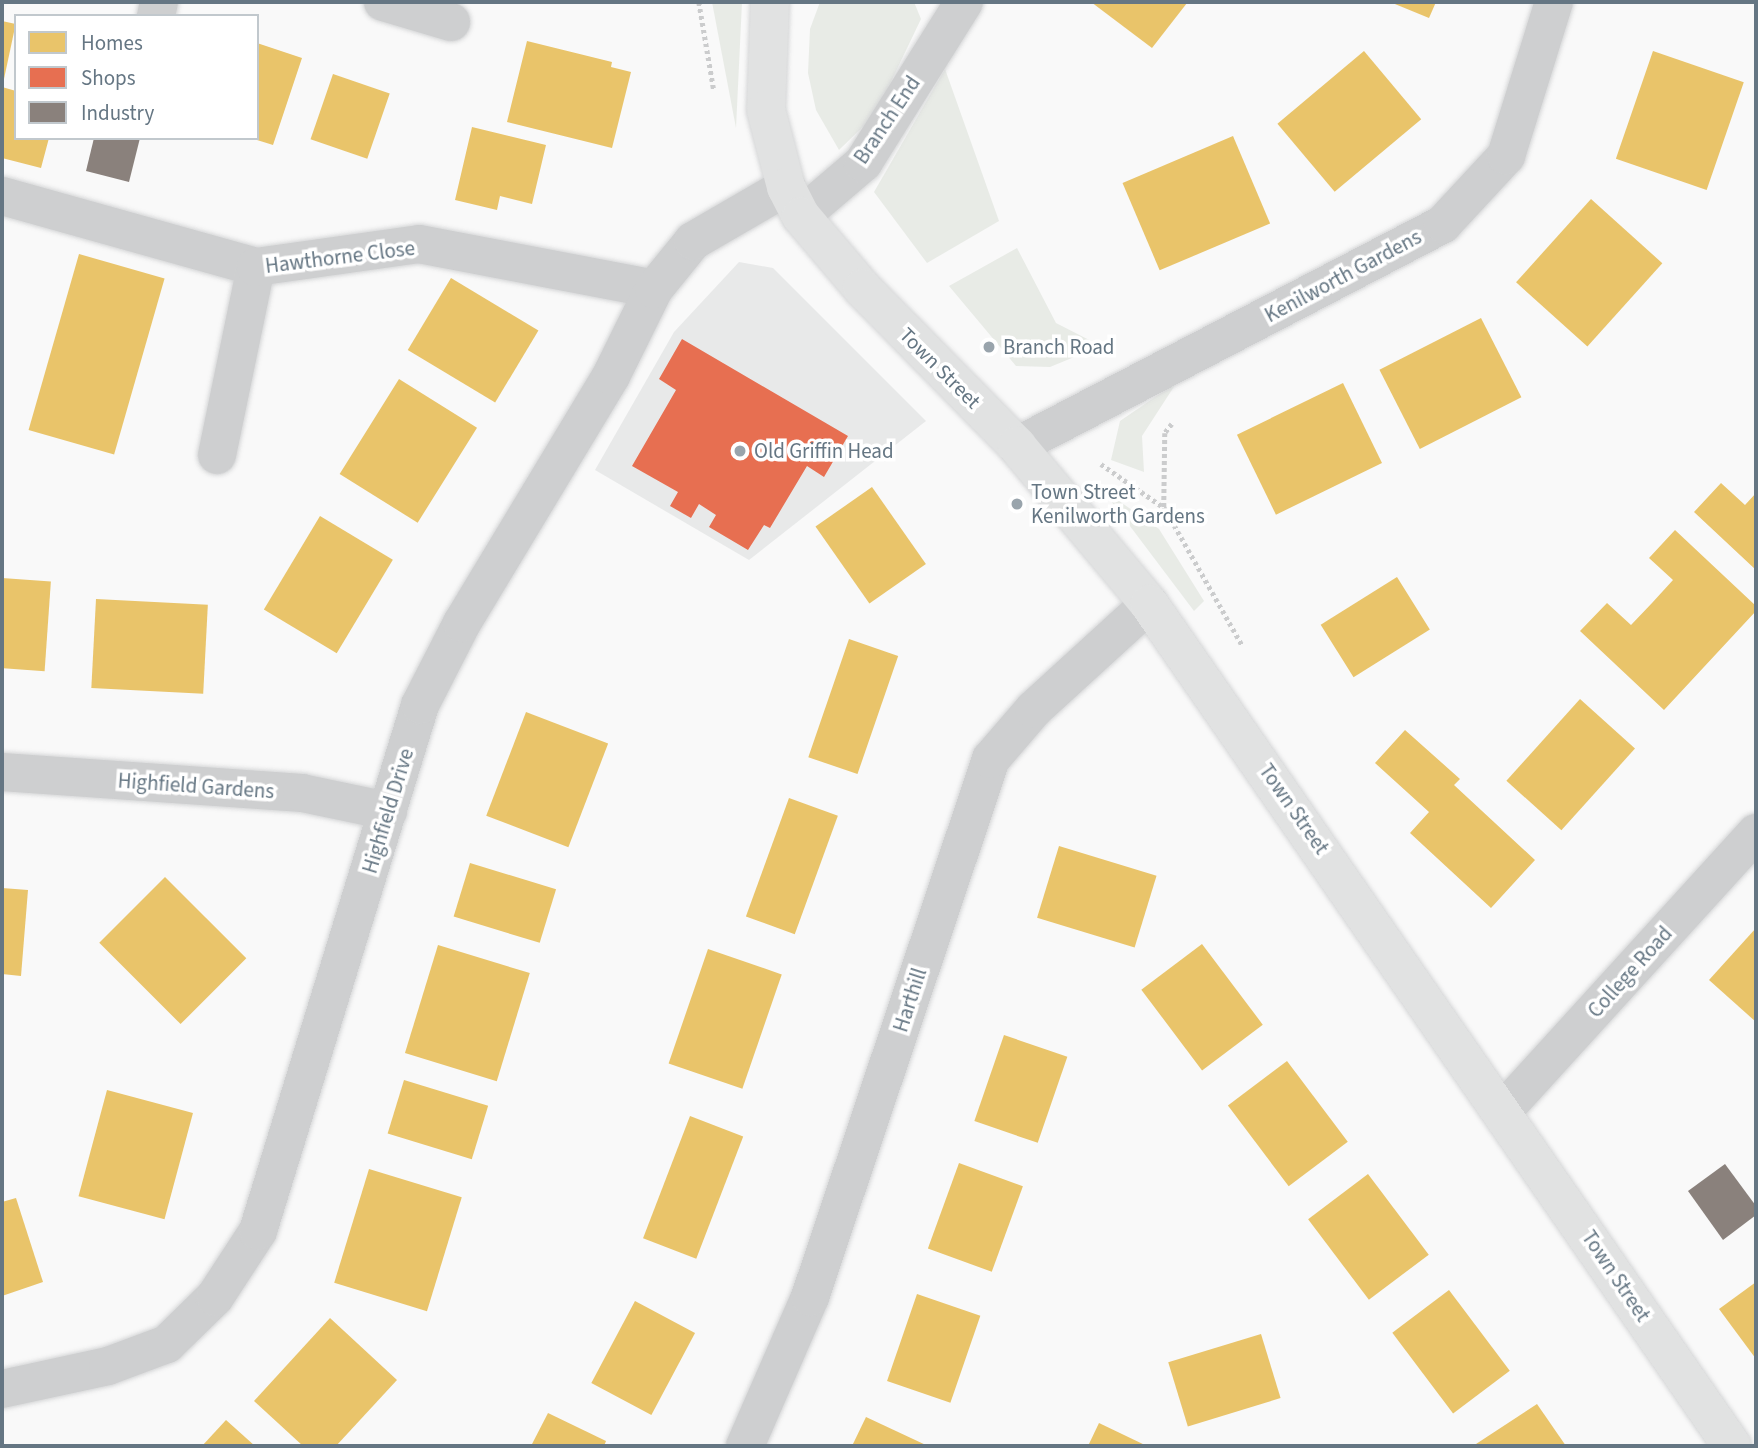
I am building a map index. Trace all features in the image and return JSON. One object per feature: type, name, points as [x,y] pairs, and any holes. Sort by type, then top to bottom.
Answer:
[{"type":"main road","points":[[770,2],[766,110],[793,202]]},
{"type":"main road","name":"Town Street","points":[[793,202],[862,288],[1017,446],[1149,604],[1503,1111],[1732,1446]]},
{"type":"street","points":[[383,2],[451,22]]},
{"type":"street","name":"Branch End","points":[[793,202],[863,163],[964,2]]},
{"type":"street","name":"Kenilworth Gardens","points":[[1017,446],[1443,224],[1506,156],[1555,2]]},
{"type":"street","points":[[2,196],[256,268]]},
{"type":"street","name":"Highfield Drive","points":[[2,1389],[107,1366],[167,1344],[215,1297],[258,1231],[421,705],[462,623],[611,376],[654,289],[693,241],[793,202]]},
{"type":"street","name":"Hawthorne Close","points":[[217,455],[256,268],[419,244],[654,289]]},
{"type":"street","name":"Harthill","points":[[746,1446],[810,1297],[991,760],[1034,709],[1149,604]]},
{"type":"street","name":"Highfield Gardens","points":[[2,772],[302,793],[388,811]]},
{"type":"street","name":"College Road","points":[[1503,1111],[1751,848]]},
{"type":"path","points":[[1062,422],[1104,467],[1164,507],[1243,646],[1207,684]]},
{"type":"path","points":[[1164,507],[1165,433],[1174,422]]},
{"type":"shaded area","points":[[712,2],[742,2],[736,128]]},
{"type":"shaded area","points":[[820,2],[914,2],[921,19],[875,115],[839,150],[816,110],[808,73],[810,29]]},
{"type":"shaded area","points":[[945,69],[999,221],[927,263],[874,192]]},
{"type":"shaded area","points":[[1017,248],[1056,323],[1101,346],[1050,367],[1016,366],[949,286]]},
{"type":"shaded area","points":[[739,262],[773,268],[926,421],[749,560],[595,470],[674,332]]},
{"type":"shaded area","points":[[1177,382],[1142,436],[1144,472],[1111,460],[1120,421]]},
{"type":"shaded area","points":[[1102,489],[1159,529],[1204,601],[1194,611]]},
{"type":"building: Homes","points":[[1091,2],[1185,2],[1187,3],[1152,48]]},
{"type":"building: Homes","points":[[1390,2],[1436,2],[1429,18]]},
{"type":"building: Homes","points":[[2,21],[14,24],[2,79]]},
{"type":"building: Homes","points":[[527,41],[612,62],[611,67],[631,72],[612,148],[507,122]]},
{"type":"building: Homes","points":[[259,44],[302,58],[273,145],[257,140]]},
{"type":"building: Homes","points":[[1364,51],[1421,119],[1335,192],[1277,124]]},
{"type":"building: Homes","points":[[1653,51],[1744,82],[1707,190],[1616,159]]},
{"type":"building: Homes","points":[[333,74],[390,94],[367,159],[311,139]]},
{"type":"building: Homes","points":[[2,87],[14,90],[14,140],[48,140],[41,168],[2,158]]},
{"type":"building: Homes","points":[[472,127],[546,145],[532,204],[500,196],[497,210],[455,200]]},
{"type":"building: Homes","points":[[1233,136],[1270,223],[1160,270],[1123,183]]},
{"type":"building: Homes","points":[[1591,199],[1662,263],[1587,346],[1516,282]]},
{"type":"building: Homes","points":[[79,254],[165,279],[114,454],[29,430]]},
{"type":"building: Homes","points":[[451,278],[538,331],[495,403],[408,350]]},
{"type":"building: Homes","points":[[1481,318],[1521,397],[1420,449],[1379,370]]},
{"type":"building: Homes","points":[[399,379],[477,428],[418,523],[340,474]]},
{"type":"building: Homes","points":[[1343,383],[1382,463],[1276,515],[1237,435]]},
{"type":"building: Homes","points":[[1721,483],[1745,505],[1756,493],[1756,570],[1694,512]]},
{"type":"building: Homes","points":[[872,487],[926,564],[869,604],[815,527]]},
{"type":"building: Homes","points":[[320,516],[393,560],[337,653],[264,609]]},
{"type":"building: Homes","points":[[1675,530],[1756,606],[1756,611],[1664,710],[1580,631],[1607,603],[1631,625],[1652,603],[1673,580],[1649,558]]},
{"type":"building: Homes","points":[[1397,577],[1430,630],[1354,677],[1321,625]]},
{"type":"building: Homes","points":[[2,578],[51,581],[45,671],[2,668]]},
{"type":"building: Homes","points":[[96,599],[208,605],[203,694],[91,688]]},
{"type":"building: Homes","points":[[849,639],[898,656],[857,774],[808,757]]},
{"type":"building: Homes","points":[[1580,699],[1635,749],[1561,830],[1506,781]]},
{"type":"building: Homes","points":[[526,712],[608,744],[568,847],[486,816]]},
{"type":"building: Homes","points":[[1405,730],[1460,779],[1454,785],[1535,860],[1491,908],[1410,833],[1429,812],[1375,763]]},
{"type":"building: Homes","points":[[789,798],[838,816],[795,934],[746,916]]},
{"type":"building: Homes","points":[[1059,846],[1157,876],[1135,948],[1037,918]]},
{"type":"building: Homes","points":[[470,863],[556,889],[540,943],[454,917]]},
{"type":"building: Homes","points":[[165,877],[246,958],[181,1024],[99,943]]},
{"type":"building: Homes","points":[[2,888],[28,890],[21,976],[2,974]]},
{"type":"building: Homes","points":[[1756,928],[1756,1022],[1709,980]]},
{"type":"building: Homes","points":[[1202,944],[1263,1025],[1202,1070],[1141,990]]},
{"type":"building: Homes","points":[[438,945],[530,973],[497,1081],[405,1053]]},
{"type":"building: Homes","points":[[708,949],[782,974],[742,1089],[669,1063]]},
{"type":"building: Homes","points":[[1004,1035],[1067,1057],[1038,1143],[974,1121]]},
{"type":"building: Homes","points":[[1287,1061],[1348,1142],[1289,1186],[1228,1106]]},
{"type":"building: Homes","points":[[404,1080],[488,1106],[472,1159],[388,1134]]},
{"type":"building: Homes","points":[[107,1090],[193,1113],[164,1219],[79,1196]]},
{"type":"building: Homes","points":[[690,1116],[743,1136],[696,1259],[643,1238]]},
{"type":"building: Homes","points":[[959,1163],[1023,1186],[992,1272],[928,1249]]},
{"type":"building: Homes","points":[[369,1169],[462,1197],[427,1311],[334,1283]]},
{"type":"building: Homes","points":[[1368,1174],[1429,1255],[1369,1300],[1308,1219]]},
{"type":"building: Homes","points":[[16,1198],[43,1282],[2,1296],[2,1202]]},
{"type":"building: Homes","points":[[1756,1282],[1756,1359],[1719,1309]]},
{"type":"building: Homes","points":[[1449,1290],[1510,1371],[1453,1413],[1392,1333]]},
{"type":"building: Homes","points":[[917,1294],[980,1316],[950,1403],[887,1381]]},
{"type":"building: Homes","points":[[635,1301],[695,1333],[651,1415],[591,1383]]},
{"type":"building: Homes","points":[[330,1318],[397,1380],[336,1446],[303,1446],[254,1401]]},
{"type":"building: Homes","points":[[1261,1334],[1281,1398],[1188,1426],[1168,1362]]},
{"type":"building: Homes","points":[[1537,1404],[1566,1446],[1476,1444]]},
{"type":"building: Homes","points":[[548,1413],[606,1441],[604,1446],[531,1446]]},
{"type":"building: Homes","points":[[866,1417],[928,1446],[852,1446]]},
{"type":"building: Homes","points":[[226,1420],[255,1446],[202,1446]]},
{"type":"building: Homes","points":[[1099,1423],[1147,1446],[1088,1446]]},
{"type":"building: Shops","name":"Old Griffin Head","points":[[682,339],[848,436],[824,477],[807,466],[770,528],[764,525],[748,550],[709,527],[716,515],[699,504],[691,518],[670,506],[678,492],[632,466],[676,390],[659,379]]},
{"type":"building: Industry","points":[[94,140],[140,140],[129,182],[86,171]]},
{"type":"building: Industry","points":[[1725,1164],[1756,1206],[1756,1215],[1723,1240],[1688,1191]]},
{"type":"place","name":"Branch Road","points":[[989,347]]},
{"type":"place","name":"Old Griffin Head","points":[[740,451]]},
{"type":"place","name":"Town Street Kenilworth Gardens","points":[[1017,504]]}]
